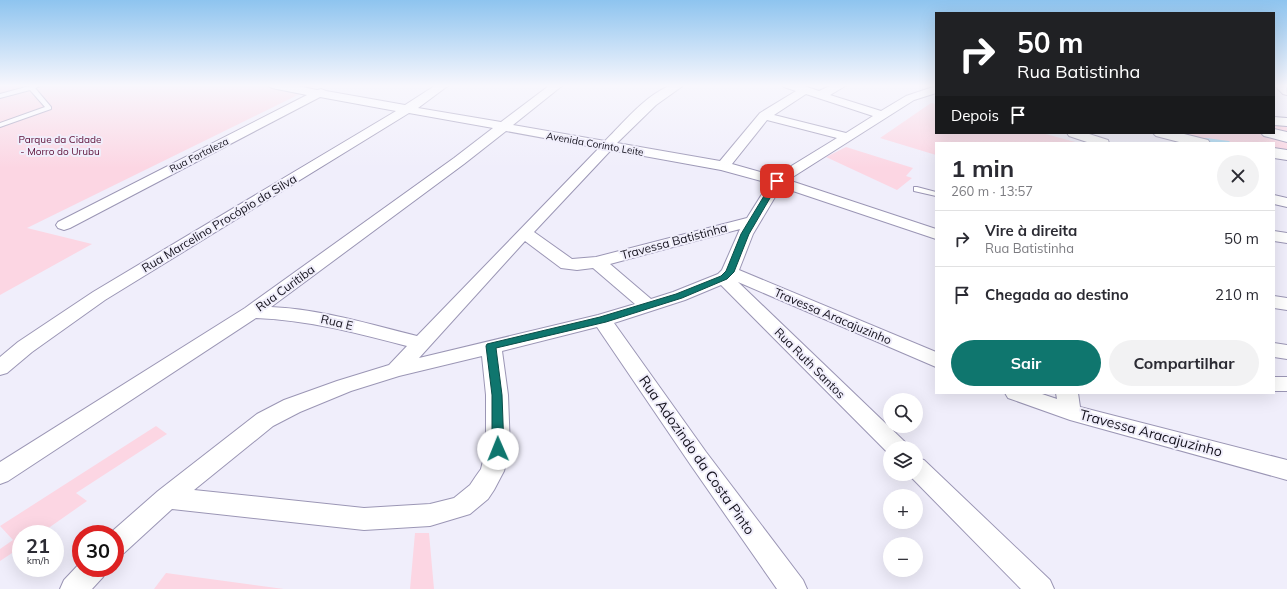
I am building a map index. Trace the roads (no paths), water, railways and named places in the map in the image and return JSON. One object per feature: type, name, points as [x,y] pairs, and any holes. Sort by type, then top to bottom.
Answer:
[{"type":"main road","points":[[1165,134],[1197,142]]},
{"type":"main road","points":[[1274,134],[1287,137]]},
{"type":"street","name":"Rua Fortaleza","points":[[64,225],[281,112]]},
{"type":"street","name":"Rua Marcelino Procópio da Silva","points":[[0,368],[25,346],[99,296],[402,112]]},
{"type":"street","name":"Avenida Corinto Leite","points":[[420,112],[723,166],[777,181],[935,234]]},
{"type":"street","name":"Rua Curitiba","points":[[0,474],[252,312],[521,112]]},
{"type":"street","points":[[396,370],[524,233],[624,130],[643,112]]},
{"type":"street","points":[[723,166],[764,116],[769,112]]},
{"type":"street","points":[[874,112],[882,115]]},
{"type":"street","points":[[124,537],[167,498],[248,433],[277,413],[329,391],[396,370],[602,320],[649,306],[679,296],[727,275],[752,221],[777,181],[886,112]]},
{"type":"street","points":[[764,116],[848,137]]},
{"type":"street","points":[[1275,121],[1287,122]]},
{"type":"street","points":[[1076,134],[1100,142]]},
{"type":"street","points":[[1180,134],[1199,142]]},
{"type":"street","points":[[1275,199],[1287,204]]},
{"type":"street","name":"Travessa Batistinha","points":[[524,233],[567,264],[577,265],[597,262],[752,221]]},
{"type":"street","points":[[1275,236],[1287,238]]},
{"type":"street","name":"Travessa Batistinha","points":[[597,262],[649,306]]},
{"type":"street","name":"Travessa Aracajuzinho","points":[[727,275],[935,360]]},
{"type":"street","name":"Rua Ruth Santos","points":[[727,275],[890,441]]},
{"type":"street","name":"Rua E","points":[[252,312],[280,312],[319,318],[421,343]]},
{"type":"street","name":"Rua Adozindo da Costa Pinto","points":[[602,320],[698,458],[793,589]]},
{"type":"street","points":[[167,498],[364,519],[430,515],[461,507],[479,492],[485,483],[492,471],[498,449],[497,395],[491,346]]},
{"type":"street","points":[[1275,350],[1287,352]]},
{"type":"street","points":[[1275,384],[1287,384]]},
{"type":"street","name":"Travessa Aracajuzinho","points":[[1022,394],[1069,402],[1287,470]]},
{"type":"street","points":[[923,474],[1040,589]]},
{"type":"street","points":[[74,589],[85,577]]},
{"type":"lane","points":[[0,125],[36,112]]},
{"type":"lane","points":[[917,189],[935,194]]},
{"type":"waterway","points":[[1206,141],[1216,142]]},
{"type":"park label","name":"Parque da Cidade - Morro do Urubu","points":[[60,144]]}]
